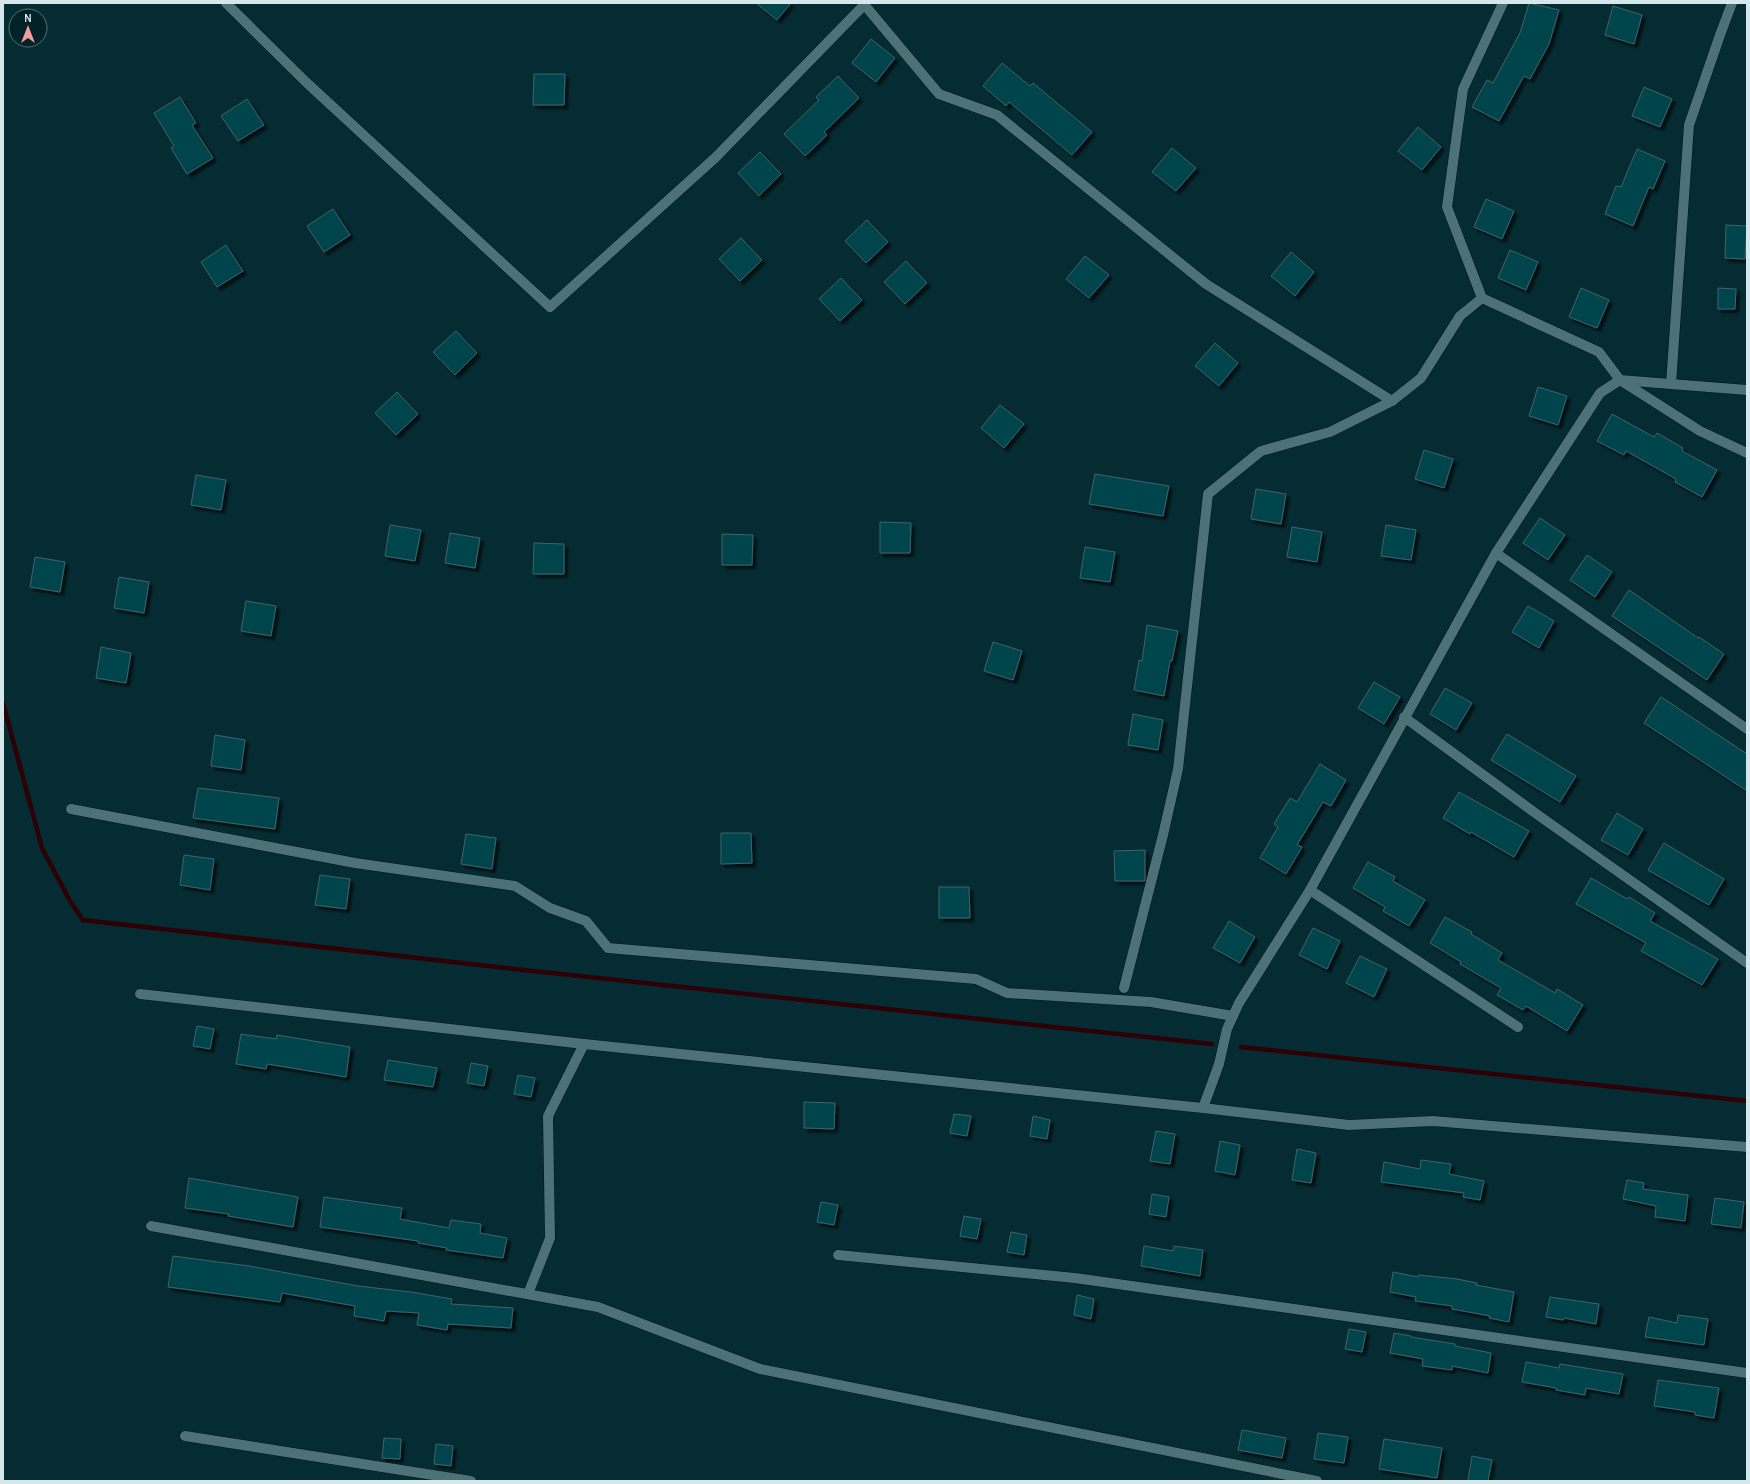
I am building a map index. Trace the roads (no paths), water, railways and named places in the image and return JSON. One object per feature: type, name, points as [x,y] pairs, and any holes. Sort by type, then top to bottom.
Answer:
[{"type":"street","points":[[226,3],[306,83],[550,307],[716,157],[863,4],[939,94],[997,115],[1206,284],[1392,401]]},
{"type":"street","points":[[1503,3],[1463,89],[1447,207],[1482,298],[1599,352],[1620,380],[1700,431],[1747,453]]},
{"type":"street","points":[[1671,384],[1689,125],[1732,3]]},
{"type":"street","points":[[1124,988],[1163,835],[1178,769],[1208,494],[1261,451],[1330,432],[1392,401],[1421,378],[1460,316],[1482,298]]},
{"type":"street","points":[[1203,1108],[1219,1064],[1227,1029],[1239,1003],[1310,890],[1404,717],[1496,553],[1600,393],[1620,380],[1747,390]]},
{"type":"street","points":[[1496,553],[1747,730]]},
{"type":"street","points":[[1404,717],[1538,815],[1747,963]]},
{"type":"street","points":[[71,809],[355,863],[515,886],[550,908],[586,921],[608,948],[976,978],[1007,993],[1151,1002],[1233,1016]]},
{"type":"street","points":[[1310,890],[1518,1027]]},
{"type":"street","points":[[140,994],[584,1044],[1203,1108],[1348,1125],[1433,1121],[1747,1147]]},
{"type":"street","points":[[528,1294],[550,1238],[548,1116],[584,1044]]},
{"type":"street","points":[[150,1226],[598,1307],[760,1368],[1317,1481]]},
{"type":"street","points":[[838,1255],[1075,1278],[1747,1373]]},
{"type":"street","points":[[185,1436],[471,1481]]},
{"type":"waterway","points":[[3,703],[42,848],[70,901],[83,920],[524,970],[1212,1044]]},
{"type":"waterway","points":[[1241,1047],[1747,1101]]}]
